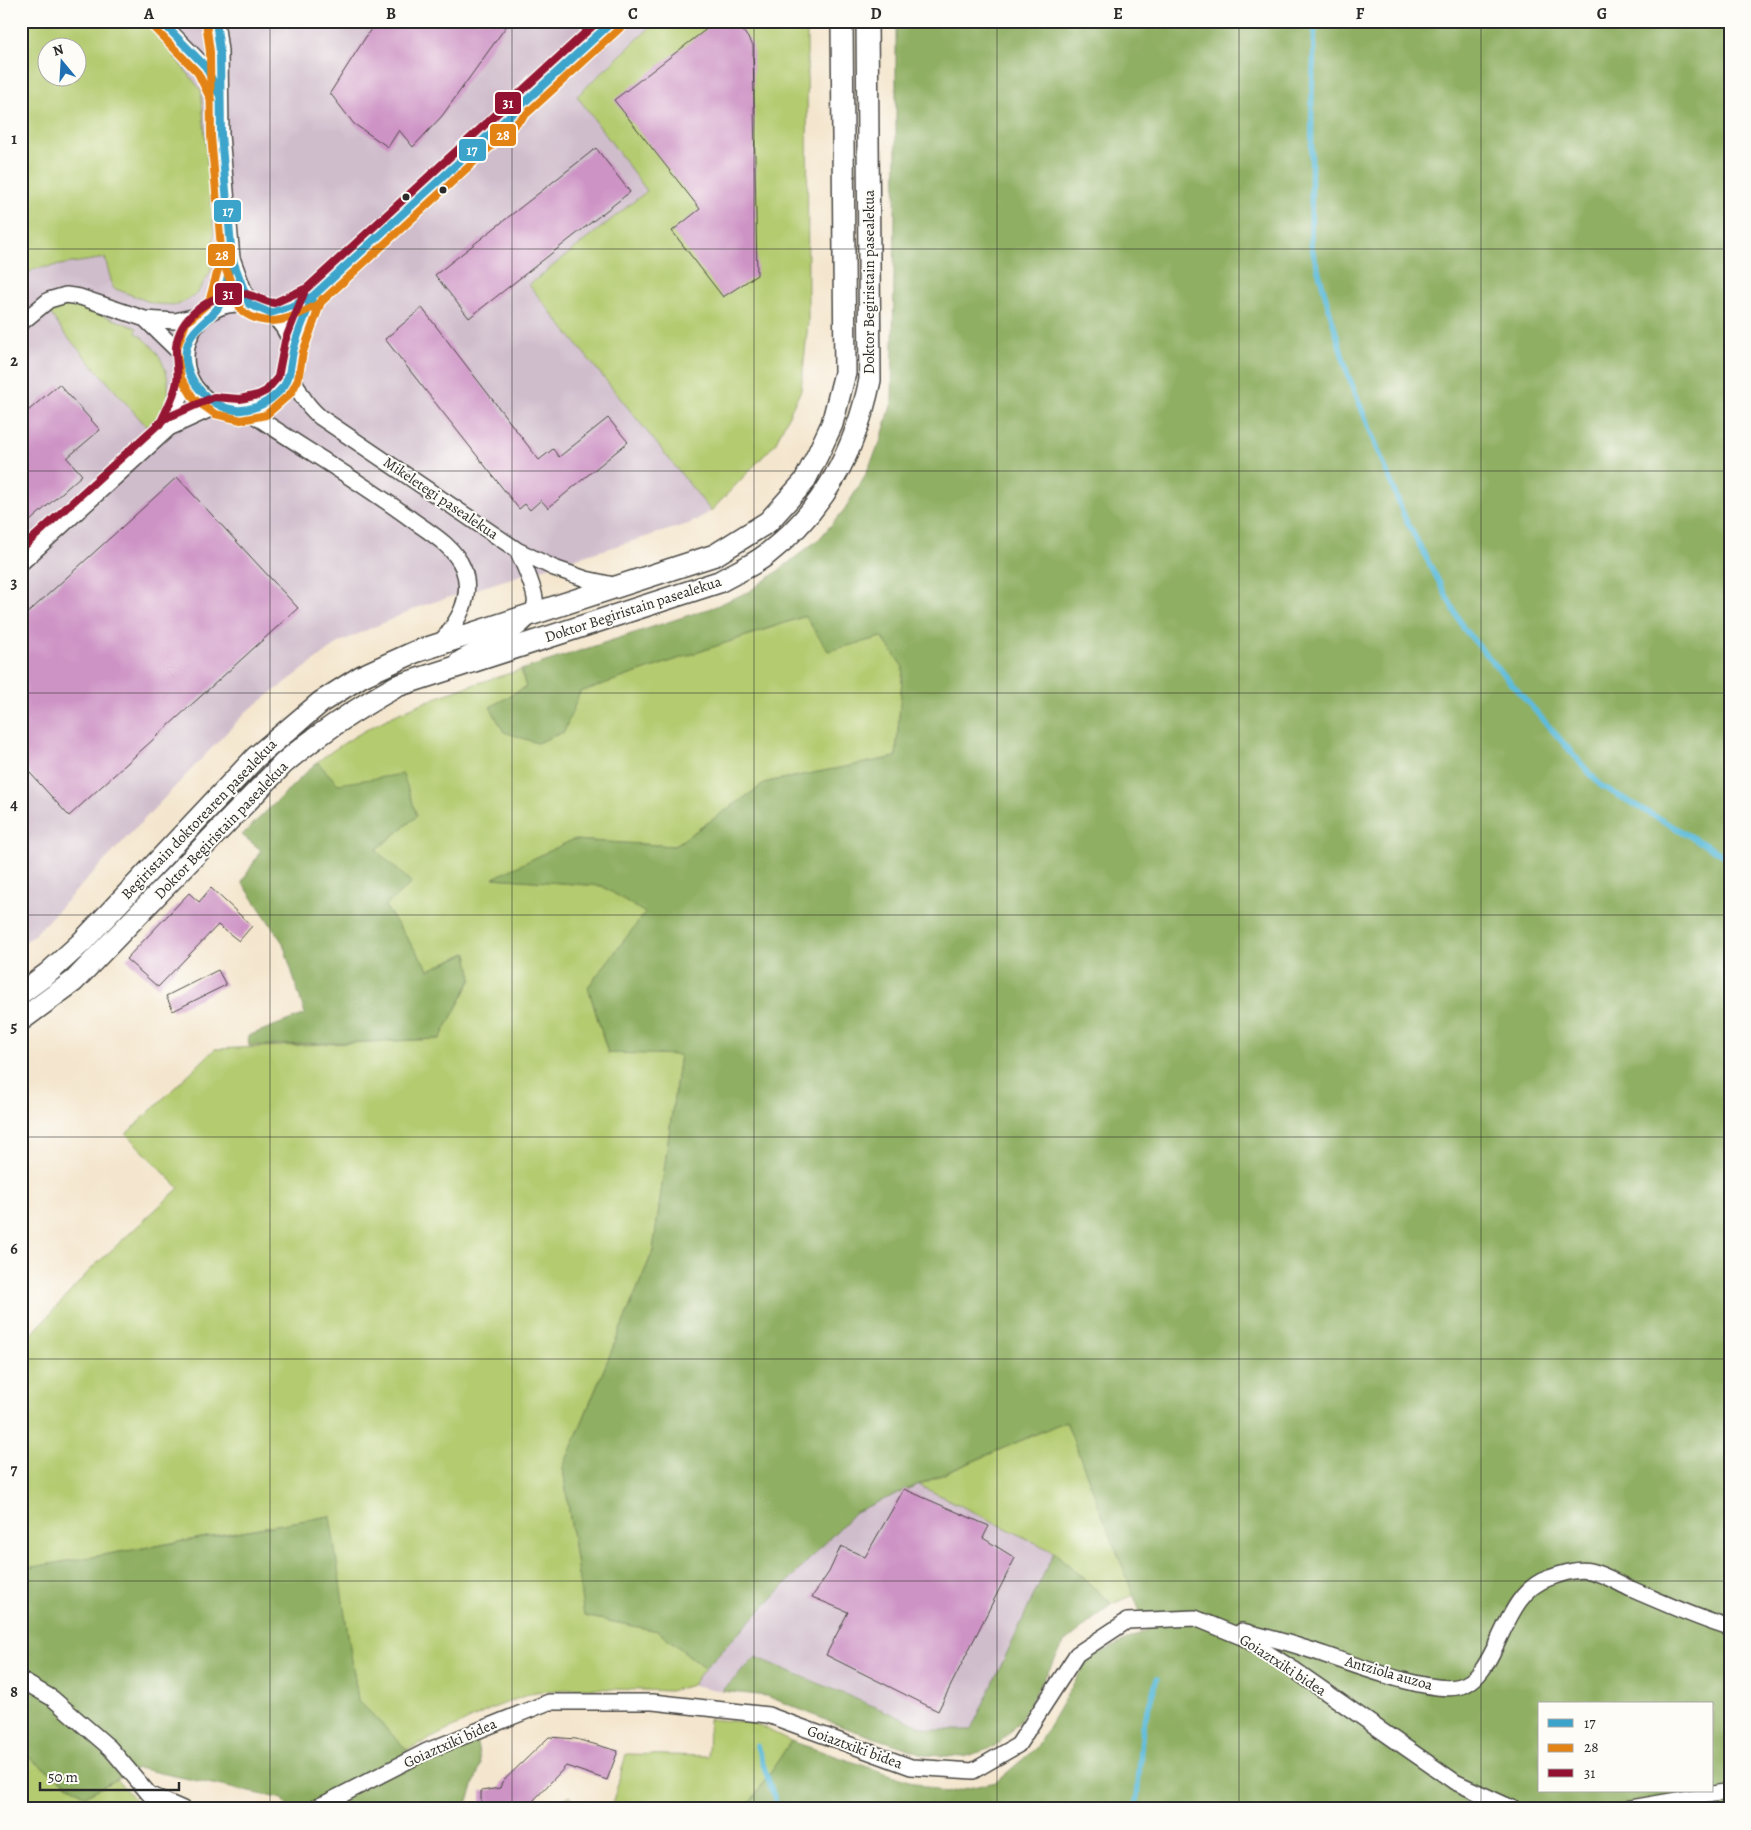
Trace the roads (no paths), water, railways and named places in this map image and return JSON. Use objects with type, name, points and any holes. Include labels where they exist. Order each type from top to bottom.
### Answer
[{"type":"main road","name":"Doktor Begiristain pasealekua","points":[[532,615],[716,555],[768,522],[804,482],[832,424],[844,373],[846,346],[842,21]]},
{"type":"main road","name":"Doktor Begiristain pasealekua","points":[[21,1020],[74,981],[282,764],[316,735],[350,712],[397,686],[719,582],[765,556],[802,523],[829,488],[857,431],[870,380],[867,21]]},
{"type":"main road","name":"Begiristain doktorearen pasealekua","points":[[21,993],[48,974],[81,943],[256,757],[321,702],[362,676],[415,652],[532,615]]},
{"type":"street","points":[[161,21],[173,37],[205,66],[220,96]]},
{"type":"street","points":[[216,21],[220,51],[220,96],[232,258],[249,304]]},
{"type":"street","points":[[270,313],[290,307],[313,296],[613,21]]},
{"type":"street","points":[[21,323],[49,300],[66,294],[80,296],[145,319],[175,321],[212,311],[233,304],[249,304],[270,313],[281,323],[289,336],[292,351],[291,371],[284,385],[274,397],[261,406],[246,410],[231,410],[217,406],[195,388],[188,375],[185,358],[188,341],[195,327],[212,311],[232,258]]},
{"type":"street","points":[[292,351],[313,296]]},
{"type":"street","points":[[145,319],[185,358]]},
{"type":"street","name":"Mikeletegi pasealekua","points":[[291,371],[298,392],[309,407],[320,417],[518,550],[562,570],[620,587]]},
{"type":"street","points":[[169,428],[188,375]]},
{"type":"street","points":[[21,563],[169,428],[217,406]]},
{"type":"street","points":[[246,410],[389,503],[440,540],[454,554],[463,570],[466,596],[463,611],[454,627],[438,644]]},
{"type":"street","name":"Doktor Begiristain pasealekua","points":[[442,671],[468,653],[506,636],[532,615],[536,600],[518,550]]},
{"type":"street","name":"Antziola auzoa","points":[[1195,1618],[1301,1647],[1404,1680],[1436,1688],[1459,1687],[1475,1679],[1488,1660],[1512,1610],[1526,1592],[1545,1580],[1566,1573],[1589,1571],[1703,1621],[1730,1628]]},
{"type":"street","name":"Goiaztxiki bidea","points":[[312,1809],[326,1804],[427,1751],[549,1702],[653,1702],[768,1715],[911,1767],[972,1771],[1018,1746],[1077,1654],[1127,1621],[1195,1618],[1244,1638],[1293,1669],[1455,1782],[1514,1809]]},
{"type":"street","points":[[21,1680],[52,1698],[110,1748],[149,1794],[183,1809]]},
{"type":"street","points":[[1625,1809],[1730,1791]]},
{"type":"waterway","points":[[1315,21],[1312,95],[1311,245],[1347,372],[1405,518],[1464,629],[1600,785],[1730,859]]},
{"type":"waterway","points":[[1136,1809],[1143,1726],[1157,1679]]},
{"type":"waterway","points":[[757,1746],[778,1809]]}]
